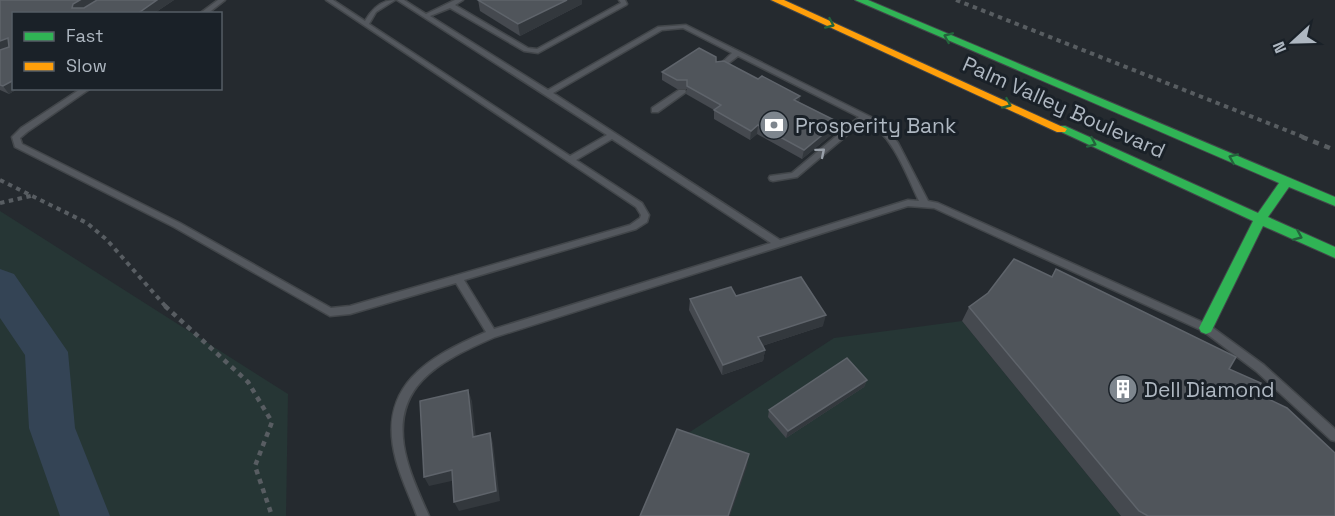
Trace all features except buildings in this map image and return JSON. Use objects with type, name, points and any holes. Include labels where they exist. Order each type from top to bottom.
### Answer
[{"type":"main road","name":"Palm Valley Boulevard","points":[[776,0],[1335,253]]},
{"type":"main road","name":"Palm Valley Boulevard","points":[[860,0],[1335,202]]},
{"type":"main road","points":[[1206,328],[1260,219],[1287,181]]},
{"type":"lane","points":[[205,12],[222,0]]},
{"type":"lane","points":[[85,90],[16,136],[18,145],[177,225],[330,312],[350,310],[633,227],[644,220],[645,215],[639,205],[329,0]]},
{"type":"lane","points":[[366,24],[374,11],[392,0]]},
{"type":"lane","points":[[400,0],[548,93],[778,243]]},
{"type":"lane","points":[[426,16],[460,0]]},
{"type":"lane","points":[[450,4],[526,50],[538,51],[624,4],[621,0]]},
{"type":"lane","points":[[548,93],[660,28],[671,26],[695,30],[878,124],[894,143],[924,202]]},
{"type":"lane","points":[[719,68],[738,52]]},
{"type":"lane","points":[[655,110],[682,92]]},
{"type":"lane","points":[[774,178],[794,175],[864,117]]},
{"type":"lane","points":[[571,159],[613,135]]},
{"type":"lane","points":[[423,516],[399,452],[396,428],[399,405],[415,379],[434,361],[492,334],[890,207],[924,202],[1206,328],[1260,368],[1335,436]]},
{"type":"lane","points":[[458,278],[492,334]]},
{"type":"path","points":[[0,180],[87,223],[107,240],[155,297],[182,324],[248,382],[272,422],[255,466],[272,516]]},
{"type":"path","points":[[0,203],[33,195]]},
{"type":"shaded area","points":[[0,211],[288,394],[286,516],[0,516]]},
{"type":"shaded area","points":[[962,321],[1121,516],[646,516],[676,441],[834,338]]},
{"type":"waterway","points":[[0,285],[46,352],[52,428],[85,516]]},
{"type":"railway","points":[[956,0],[1306,138]]},
{"type":"railway","points":[[1302,137],[1335,150]]},
{"type":"traffic: fast","points":[[860,0],[1335,202]]},
{"type":"traffic: fast","points":[[1061,129],[1335,253]]},
{"type":"traffic: fast","points":[[1206,328],[1260,219],[1287,181]]},
{"type":"traffic: slow","points":[[776,0],[1061,129]]},
{"type":"place","name":"Prosperity Bank","points":[[774,125]]},
{"type":"place","name":"Dell Diamond","points":[[1123,389]]}]
